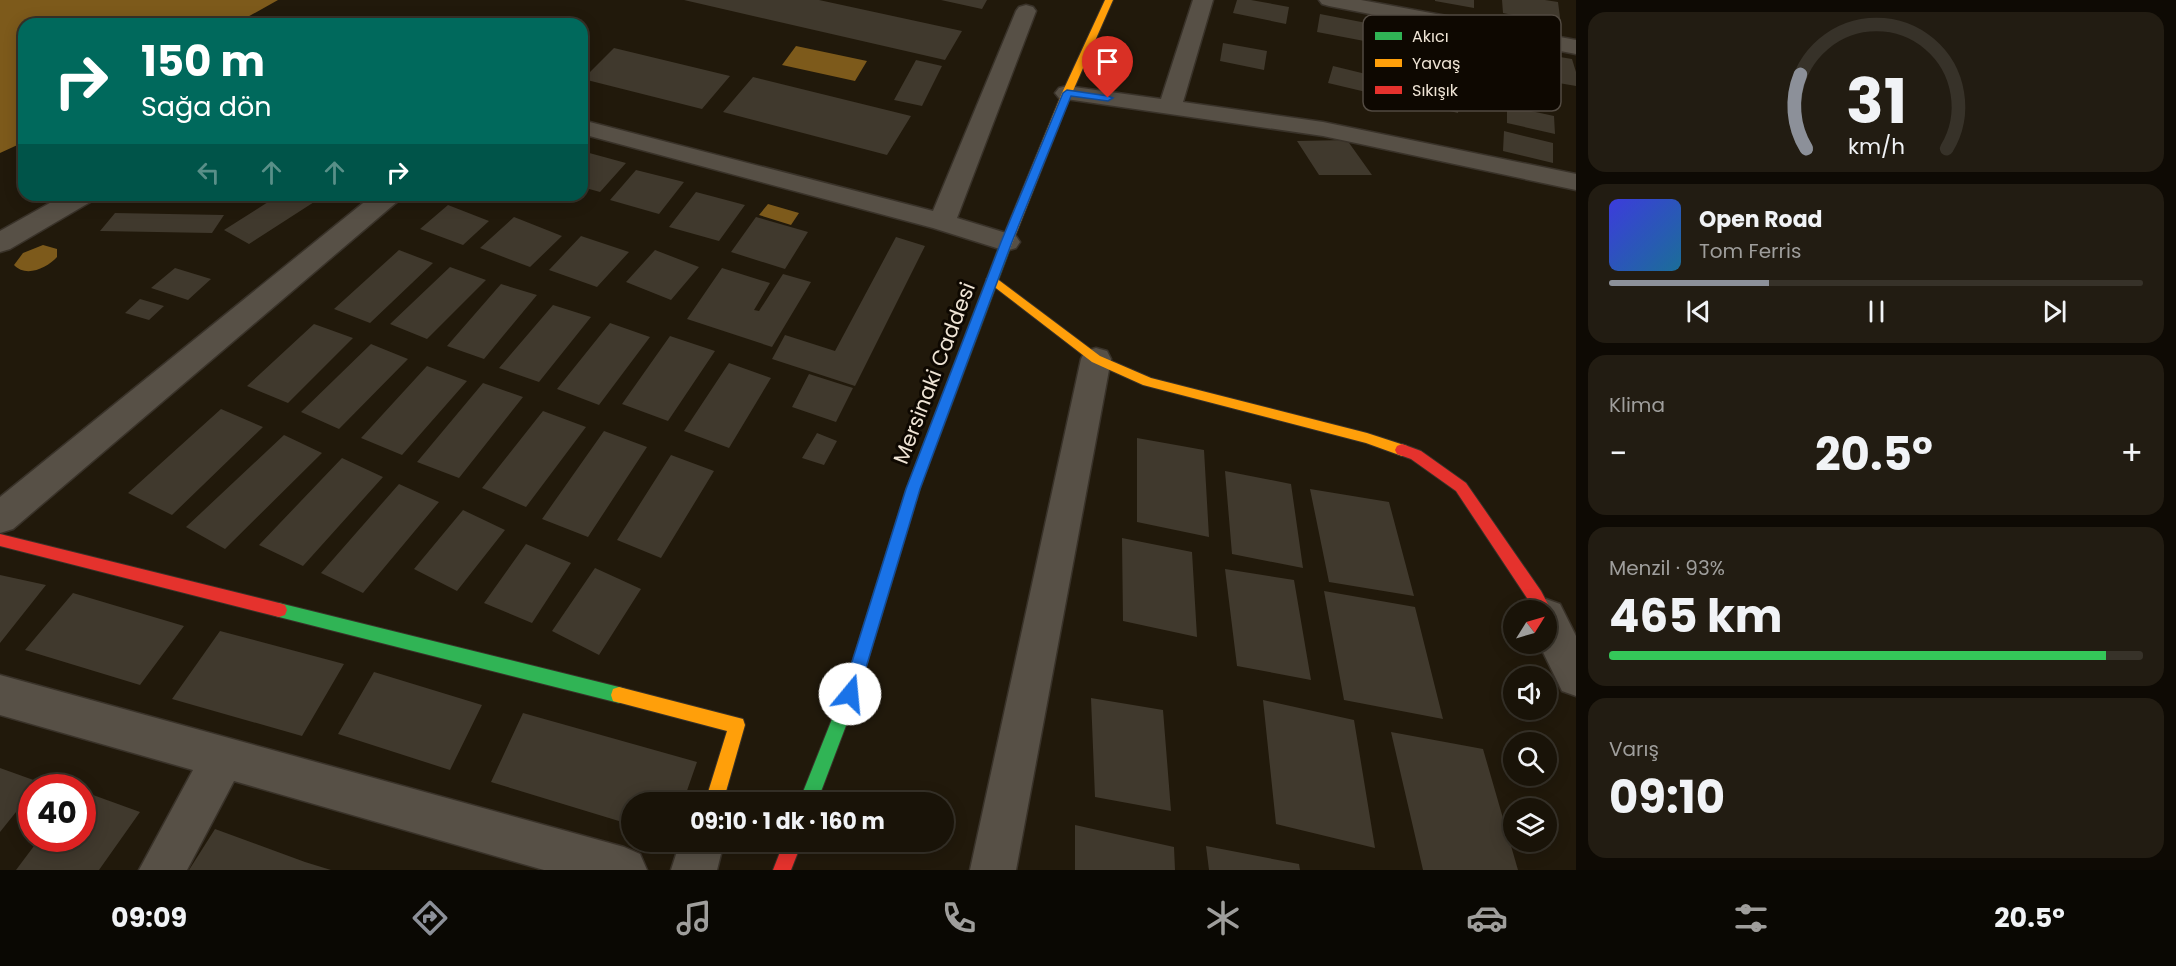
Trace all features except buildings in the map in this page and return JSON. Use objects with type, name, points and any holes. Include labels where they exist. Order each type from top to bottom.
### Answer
[{"type":"street","name":"Mersinaki Caddesi","points":[[812,792],[850,694],[913,489],[1006,242],[1067,93],[1109,0]]},
{"type":"street","points":[[1170,107],[1203,0]]},
{"type":"street","points":[[1329,0],[1408,15]]},
{"type":"street","points":[[942,222],[1026,11]]},
{"type":"street","points":[[1561,44],[1576,47]]},
{"type":"street","points":[[1067,93],[1323,129],[1576,182]]},
{"type":"street","points":[[588,129],[942,222],[1006,242]]},
{"type":"street","points":[[0,243],[73,201]]},
{"type":"street","points":[[0,518],[382,201]]},
{"type":"street","points":[[992,279],[1096,359],[1148,382],[1367,438],[1416,455],[1461,487],[1538,600]]},
{"type":"street","points":[[993,870],[1096,359]]},
{"type":"street","points":[[0,540],[737,725],[717,792]]},
{"type":"street","points":[[1557,639],[1576,677]]},
{"type":"street","points":[[0,695],[624,870]]},
{"type":"street","points":[[162,870],[224,757]]},
{"type":"street","points":[[694,870],[699,852]]},
{"type":"street","points":[[782,870],[789,852]]},
{"type":"shaded area","points":[[0,0],[278,0],[246,18],[18,18],[18,145],[0,153]]},
{"type":"shaded area","points":[[796,46],[867,61],[855,81],[782,65]]},
{"type":"shaded area","points":[[768,204],[799,213],[791,225],[759,215]]},
{"type":"shaded area","points":[[43,245],[57,249],[57,257],[48,265],[36,270],[24,271],[14,265],[23,253]]},
{"type":"traffic: fast","points":[[812,792],[850,694],[913,489],[1004,249]]},
{"type":"traffic: fast","points":[[279,610],[619,695]]},
{"type":"traffic: slow","points":[[1004,249],[1067,93],[1109,0]]},
{"type":"traffic: slow","points":[[992,279],[1096,359],[1148,382],[1367,438],[1402,450]]},
{"type":"traffic: slow","points":[[619,695],[737,725],[717,792]]},
{"type":"traffic: jam","points":[[1402,450],[1416,455],[1461,487],[1538,600]]},
{"type":"traffic: jam","points":[[0,540],[279,610]]},
{"type":"traffic: jam","points":[[782,870],[789,852]]},
{"type":"route","points":[[850,694],[913,489],[1006,242],[1067,93],[1108,98]]}]
